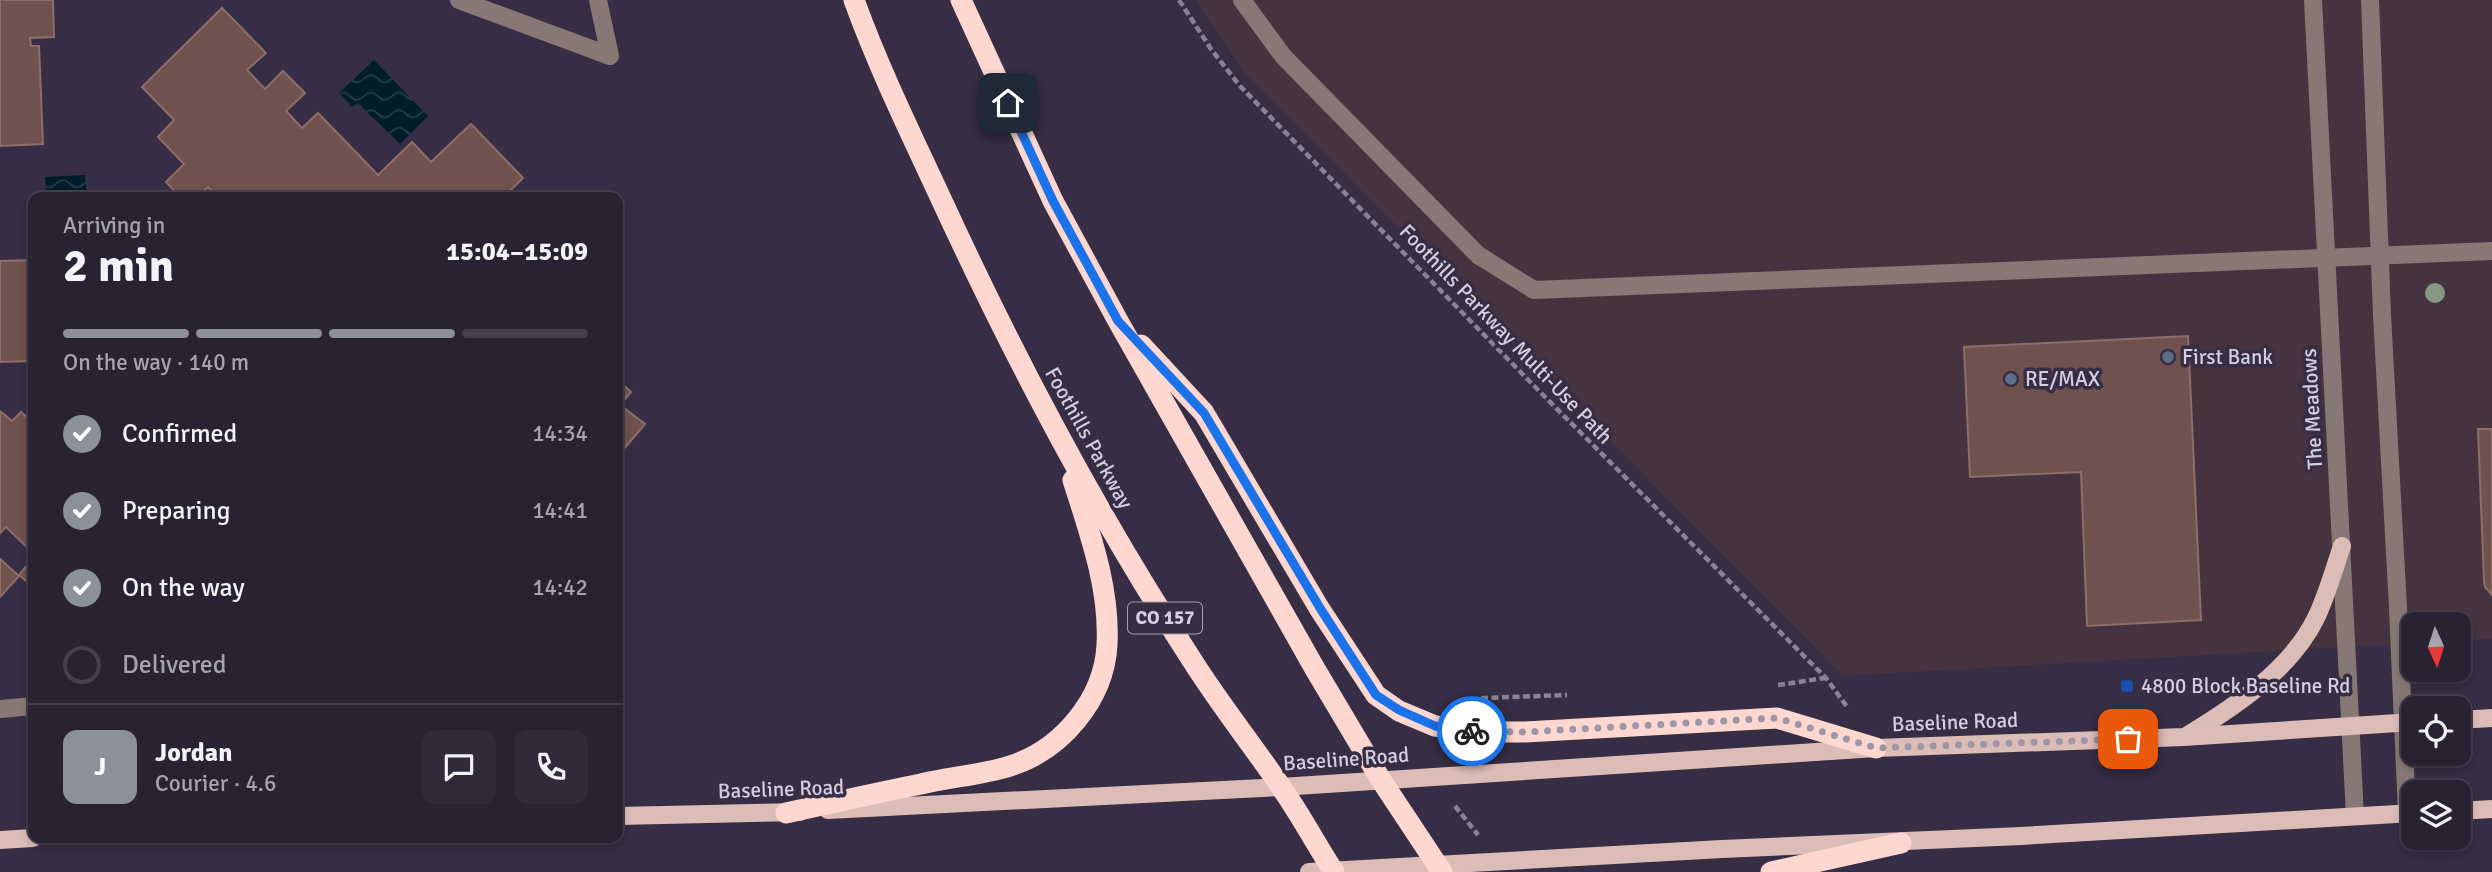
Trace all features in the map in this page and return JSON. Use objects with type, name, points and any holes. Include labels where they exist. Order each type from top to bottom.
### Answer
[{"type":"highway","name":"Foothills Parkway","points":[[854,0],[873,52],[968,257],[1061,441],[1126,555],[1190,658],[1281,787],[1333,871]]},
{"type":"highway","points":[[961,0],[1053,201],[1118,321],[1308,657],[1381,779],[1439,868]]},
{"type":"highway","points":[[1118,321],[1204,413],[1320,608],[1376,695],[1399,710],[1435,726],[1481,732],[1777,718],[1876,748]]},
{"type":"highway","points":[[786,813],[1010,766],[1046,748],[1076,722],[1092,698],[1102,672],[1107,647],[1106,612],[1100,566],[1061,441]]},
{"type":"highway","points":[[1771,872],[1901,843]]},
{"type":"main road","points":[[2184,737],[2222,714],[2249,693],[2301,642],[2316,617],[2342,546]]},
{"type":"main road","points":[[2471,719],[2492,718]]},
{"type":"main road","name":"Baseline Road","points":[[623,816],[786,813],[1281,787],[1876,748],[2184,737],[2401,722]]},
{"type":"main road","points":[[2471,810],[2492,809]]},
{"type":"main road","points":[[1309,872],[1439,868],[2401,813]]},
{"type":"main road","points":[[0,840],[28,838]]},
{"type":"lane","points":[[459,0],[610,56],[598,0]]},
{"type":"lane","points":[[1242,0],[1283,56],[1478,255],[1534,290],[2492,251]]},
{"type":"lane","name":"The Meadows","points":[[2313,0],[2355,816]]},
{"type":"lane","points":[[2370,0],[2380,254],[2406,696]]},
{"type":"lane","points":[[0,709],[28,706]]},
{"type":"path","name":"Foothills Parkway Multi-Use Path","points":[[1179,0],[1211,49],[1240,86],[1826,678]]},
{"type":"shaded area","points":[[1195,0],[2492,0],[2492,639],[2471,640],[2471,612],[2401,612],[2401,644],[1843,676],[1244,72]]},
{"type":"water","points":[[374,60],[428,116],[400,144],[358,103],[352,107],[339,93]]},
{"type":"water","points":[[85,175],[86,192],[46,192],[45,177]]},
{"type":"building","points":[[0,0],[53,0],[54,37],[30,38],[31,46],[39,46],[43,144],[0,146]]},
{"type":"building","points":[[222,8],[266,53],[247,70],[265,89],[283,71],[305,93],[286,111],[302,128],[318,113],[378,175],[412,142],[431,162],[471,124],[523,178],[509,192],[213,192],[208,187],[203,192],[175,192],[166,182],[184,164],[158,137],[174,120],[142,87]]},
{"type":"building","points":[[28,260],[28,361],[0,362],[0,261]]},
{"type":"building","points":[[2188,336],[2201,620],[2087,626],[2081,472],[1970,477],[1964,347]]},
{"type":"building","points":[[623,385],[631,392],[623,401]]},
{"type":"building","points":[[623,407],[645,424],[623,450]]},
{"type":"building","points":[[0,411],[12,421],[21,412],[28,418],[28,548],[6,527],[0,533]]},
{"type":"building","points":[[2478,429],[2492,429],[2492,595],[2485,587],[2484,581]]},
{"type":"building","points":[[0,559],[19,576],[0,597]]},
{"type":"building","points":[[28,564],[28,583],[19,575]]},
{"type":"way so far","points":[[1472,731],[1525,732],[1777,718],[1876,748],[2128,739]]},
{"type":"place","name":"First Bank","points":[[2168,357]]},
{"type":"place","name":"RE/MAX","points":[[2011,379]]},
{"type":"place","name":"4800 Block Baseline Rd","points":[[2127,686]]},
{"type":"route","points":[[1008,103],[1053,201],[1118,321],[1204,413],[1320,608],[1376,695],[1399,710],[1435,726],[1472,731]]}]
